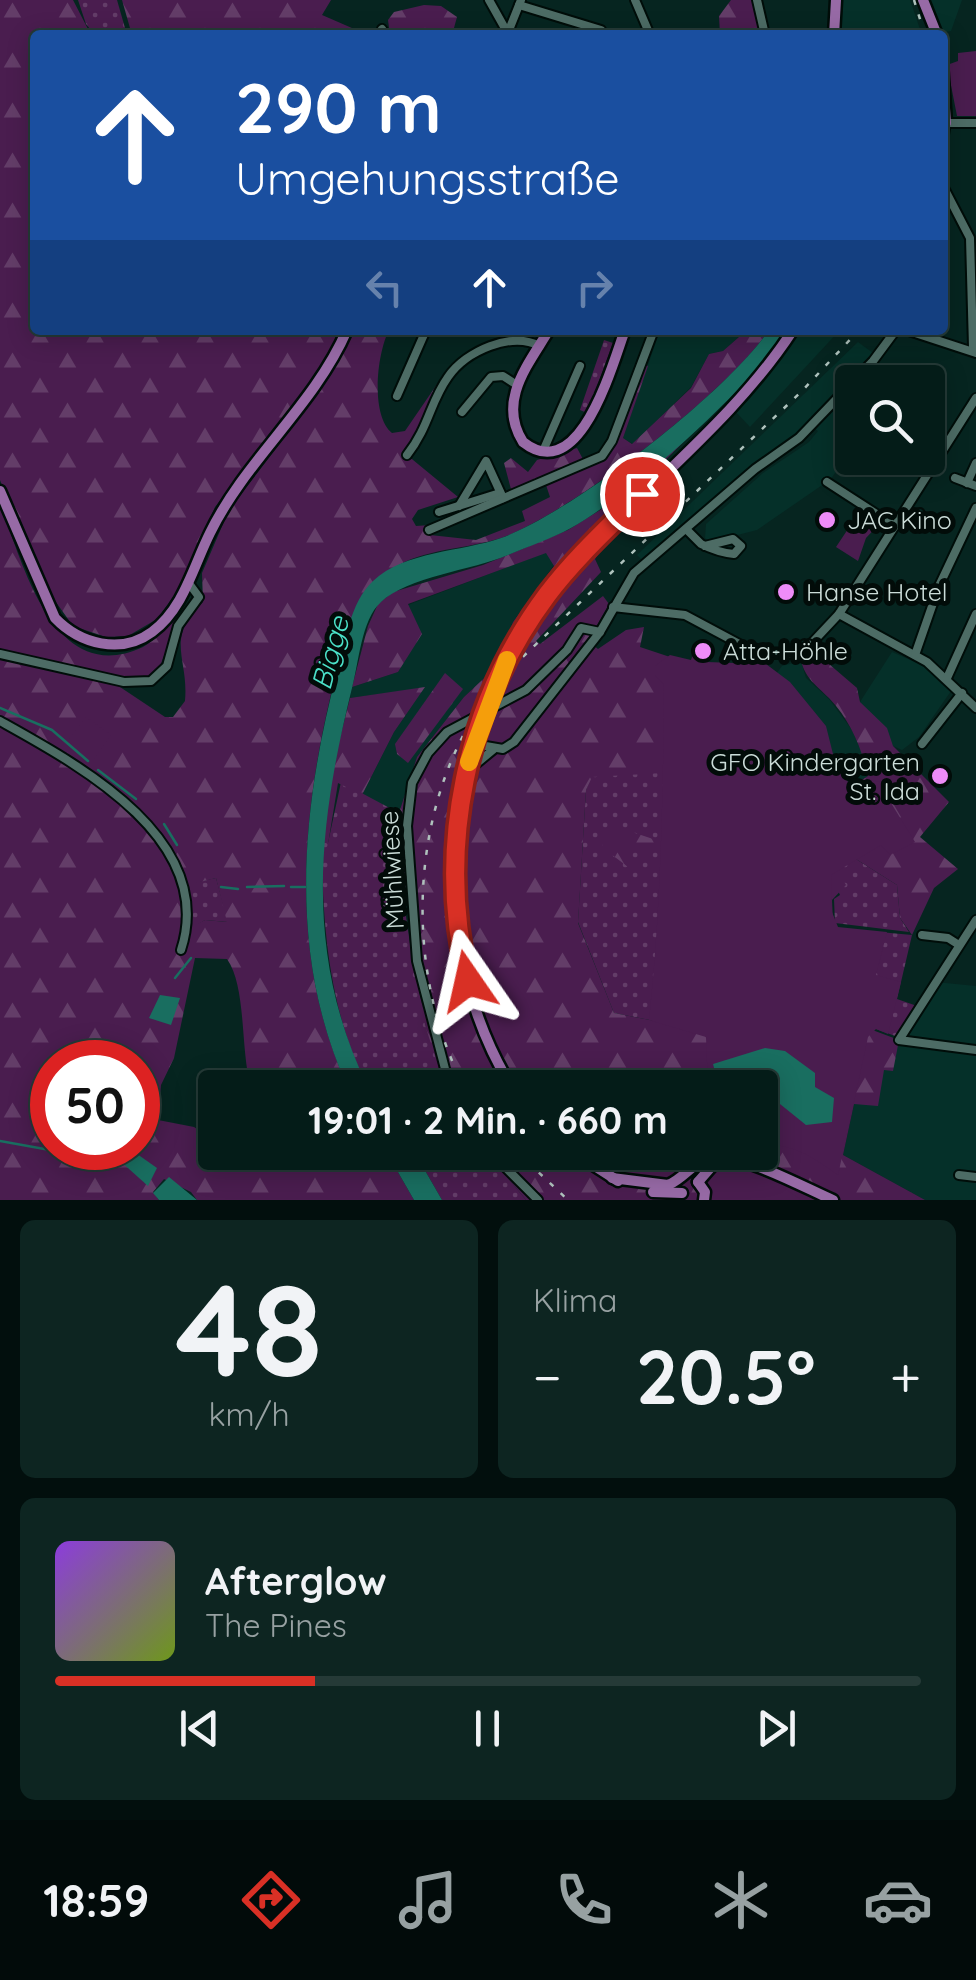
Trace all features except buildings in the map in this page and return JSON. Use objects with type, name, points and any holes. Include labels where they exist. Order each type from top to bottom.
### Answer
[{"type":"main road","points":[[834,30],[836,0]]},
{"type":"main road","points":[[923,0],[935,30]]},
{"type":"main road","points":[[0,492],[45,602],[72,634],[102,644],[135,641],[165,620],[229,498],[314,387],[345,335]]},
{"type":"main road","points":[[547,335],[517,385],[513,407],[518,434],[529,447],[543,451],[564,447],[584,429],[624,335]]},
{"type":"main road","points":[[504,1070],[475,1008],[459,941],[454,857],[478,728],[523,630],[562,576],[748,387],[789,335]]},
{"type":"main road","points":[[600,1170],[634,1188],[682,1197],[687,1184],[698,1182],[708,1170]]},
{"type":"main road","points":[[612,1178],[668,1185],[689,1170]]},
{"type":"main road","points":[[759,1170],[833,1200]]},
{"type":"main road","points":[[698,1182],[706,1192],[706,1200]]},
{"type":"street","points":[[489,0],[505,30]]},
{"type":"street","points":[[635,0],[648,30]]},
{"type":"street","points":[[757,0],[764,30]]},
{"type":"street","points":[[509,30],[520,3],[601,30]]},
{"type":"street","points":[[948,123],[976,123]]},
{"type":"street","points":[[929,335],[975,349],[971,245],[966,226],[948,198]]},
{"type":"street","points":[[397,396],[424,335]]},
{"type":"street","points":[[429,530],[602,456],[612,441],[652,335]]},
{"type":"street","points":[[474,744],[503,749],[518,737],[600,632],[634,573],[799,438],[894,335]]},
{"type":"street","points":[[406,455],[428,425],[444,383],[455,368],[506,341],[520,339],[540,346]]},
{"type":"street","points":[[543,451],[580,366]]},
{"type":"street","points":[[462,412],[491,377],[503,376],[517,385]]},
{"type":"street","points":[[614,606],[685,615],[740,647],[776,656],[810,646],[839,614],[976,398]]},
{"type":"street","points":[[459,506],[483,462],[490,465],[502,496]]},
{"type":"street","points":[[955,478],[971,484],[976,463]]},
{"type":"street","points":[[828,482],[895,526]]},
{"type":"street","points":[[439,512],[502,496]]},
{"type":"street","points":[[914,655],[976,508]]},
{"type":"street","points":[[686,528],[705,546],[736,554],[741,548],[736,540],[705,546]]},
{"type":"street","points":[[727,553],[721,548],[728,540]]},
{"type":"street","points":[[0,654],[124,682],[151,681],[167,666],[178,626],[200,596],[188,582]]},
{"type":"street","points":[[839,614],[894,648],[914,655],[947,678],[976,708]]},
{"type":"street","points":[[947,678],[976,614]]},
{"type":"street","name":"Mühlwiese","points":[[445,1070],[417,961],[407,826],[412,783],[428,753],[447,732],[526,690],[567,650],[581,628],[600,632]]},
{"type":"street","points":[[922,744],[962,694]]},
{"type":"street","points":[[0,721],[86,771],[158,838],[182,873],[186,914],[182,950]]},
{"type":"street","points":[[467,772],[494,749]]},
{"type":"street","points":[[976,920],[898,1040],[976,1050]]},
{"type":"street","points":[[922,935],[948,938],[958,946]]},
{"type":"street","points":[[508,1170],[538,1200]]},
{"type":"street","points":[[959,1175],[976,1178]]},
{"type":"shaded area","points":[[839,0],[910,0],[920,30],[838,30]]},
{"type":"shaded area","points":[[929,0],[962,0],[951,31],[940,30]]},
{"type":"shaded area","points":[[658,335],[741,335],[723,351],[709,354],[691,387],[633,444],[623,438]]},
{"type":"shaded area","points":[[765,335],[784,335],[718,410],[657,465],[597,511],[563,532],[508,555],[407,586],[392,593],[374,610],[362,642],[340,739],[325,839],[325,938],[333,988],[361,1070],[341,1070],[315,986],[306,882],[315,776],[346,636],[359,600],[373,581],[401,564],[501,538],[567,503],[646,448],[719,385]]},
{"type":"shaded area","points":[[795,335],[835,335],[750,427],[735,411]]},
{"type":"shaded area","points":[[858,342],[873,353],[862,365],[835,365],[835,394],[794,438],[752,467],[642,560],[637,555]]},
{"type":"shaded area","points":[[835,405],[835,473],[831,479],[757,530],[710,542],[705,538],[706,524],[763,473],[809,442],[818,431],[814,428]]},
{"type":"shaded area","points":[[547,552],[554,565],[513,622],[497,666],[464,697],[417,757],[399,813],[362,795],[394,732],[424,688],[350,698],[352,687],[398,672],[421,634],[408,605]]},
{"type":"shaded area","points":[[892,652],[924,666],[951,691],[919,737],[902,750],[893,746],[860,702]]},
{"type":"shaded area","points":[[801,661],[806,678],[829,699],[852,730],[863,755],[868,776],[848,789],[774,677],[782,666]]},
{"type":"shaded area","points":[[935,982],[976,986],[976,1200],[925,1200],[843,1155],[854,1104],[884,1070]]},
{"type":"shaded area","points":[[160,995],[180,998],[171,1025],[149,1018]]},
{"type":"shaded area","points":[[765,1048],[785,1051],[815,1073],[815,1087],[834,1098],[832,1122],[806,1125],[778,1102],[778,1070],[715,1070],[713,1064]]},
{"type":"shaded area","points":[[130,1170],[156,1170],[148,1186]]},
{"type":"shaded area","points":[[397,1170],[425,1170],[442,1200],[414,1200]]},
{"type":"shaded area","points":[[169,1177],[197,1200],[159,1200],[153,1193]]},
{"type":"green space","points":[[0,0],[73,0],[88,30],[30,30],[30,335],[339,335],[315,378],[215,507],[176,593],[157,619],[128,636],[106,637],[73,626],[38,577],[0,480]]},
{"type":"green space","points":[[78,0],[117,0],[126,30],[91,30]]},
{"type":"green space","points":[[122,0],[331,0],[322,15],[356,30],[131,30]]},
{"type":"green space","points":[[731,0],[752,0],[760,30],[720,30],[719,16]]},
{"type":"green space","points":[[424,5],[441,6],[457,17],[453,30],[389,30],[388,20],[394,12]]},
{"type":"green space","points":[[976,51],[976,116],[957,116],[948,65],[958,61],[958,53]]},
{"type":"green space","points":[[351,335],[387,335],[381,353],[378,399],[385,424],[392,433],[405,431],[442,377],[448,376],[407,455],[458,497],[418,510],[412,519],[416,526],[431,525],[430,535],[476,540],[525,521],[522,511],[550,497],[546,485],[605,457],[644,364],[648,366],[623,438],[632,444],[691,388],[709,354],[723,351],[741,335],[765,335],[687,415],[574,499],[509,535],[399,565],[370,590],[360,605],[340,657],[320,743],[307,843],[309,942],[329,1040],[341,1070],[248,1070],[238,986],[227,959],[195,958],[174,1058],[161,1085],[160,1097],[160,1040],[30,1040],[30,1170],[160,1170],[160,1120],[198,1130],[198,1170],[397,1170],[414,1200],[197,1200],[191,1192],[164,1179],[153,1192],[159,1200],[0,1200],[0,504],[19,557],[46,613],[64,636],[86,651],[112,655],[143,647],[178,619],[157,674],[144,679],[117,677],[114,683],[165,717],[173,717],[185,701],[181,638],[191,615],[203,602],[202,573],[229,510],[320,391]],"holes":[[[216,878],[227,922],[205,920],[195,925],[190,920],[188,885]]]},
{"type":"green space","points":[[604,340],[613,343],[587,413],[580,410]]},
{"type":"green space","points":[[717,408],[617,509],[623,517],[595,559],[601,572],[536,641],[540,644],[603,596],[609,604],[588,641],[598,649],[626,630],[644,627],[640,647],[697,666],[848,789],[868,776],[849,724],[803,667],[801,661],[815,652],[857,688],[860,702],[887,728],[893,746],[949,802],[920,837],[958,869],[934,888],[912,935],[900,918],[897,885],[810,830],[846,885],[832,900],[671,696],[663,773],[592,777],[586,790],[578,923],[614,1013],[696,1029],[867,1028],[899,1040],[893,1071],[884,1070],[878,1106],[854,1104],[843,1155],[925,1200],[526,1200],[501,1170],[778,1170],[778,1088],[814,1087],[778,1087],[778,1070],[440,1070],[425,1025],[399,840],[399,813],[417,757],[464,697],[497,666],[513,622],[554,566],[546,553],[408,604],[422,634],[398,672],[352,687],[368,626],[378,604],[393,592],[483,565],[568,530],[613,502]]},
{"type":"green space","points":[[577,448],[585,463],[512,493],[504,463],[511,458],[528,472],[537,460]]},
{"type":"green space","points":[[872,515],[882,521],[866,538],[858,561],[836,547],[852,523]]},
{"type":"green space","points":[[694,651],[706,653],[707,662],[766,664],[790,682],[826,726],[833,754],[856,797],[862,797],[871,780],[888,784],[891,803],[915,842],[890,855],[881,845],[831,875],[832,912],[838,927],[887,932],[876,975],[901,982],[888,1034],[876,1029],[868,1037],[838,1175],[810,1157],[778,1146],[778,1070],[707,1070],[706,1037],[649,1020],[659,895],[663,769],[664,685],[655,675],[655,666],[670,655],[691,660]]},
{"type":"green space","points":[[445,673],[463,689],[408,763],[397,754],[395,744]]},
{"type":"green space","points":[[425,687],[394,732],[362,795],[338,783],[328,844],[322,841],[329,782],[350,698]]},
{"type":"green space","points":[[671,695],[832,900],[834,946],[696,1029],[614,1013],[578,922],[586,790],[591,777]]},
{"type":"green space","points":[[86,717],[111,735],[94,759],[69,739]]},
{"type":"green space","points":[[341,782],[399,813],[402,883],[412,952],[440,1070],[360,1070],[344,1029],[330,967],[322,872],[322,841],[328,843]]},
{"type":"green space","points":[[614,826],[662,842],[661,853],[630,846],[628,867],[603,848],[602,832]]},
{"type":"green space","points":[[810,830],[897,885],[900,918],[909,932],[835,923],[834,899],[840,895]]},
{"type":"green space","points":[[216,878],[228,922],[205,920],[195,926],[190,921],[188,884]]},
{"type":"green space","points":[[836,928],[912,935],[897,999],[917,1006],[898,1037],[865,1025]]},
{"type":"green space","points":[[425,1170],[501,1170],[526,1200],[442,1200]]},
{"type":"green space","points":[[712,1170],[751,1170],[766,1175],[801,1200],[709,1200],[700,1195],[697,1176]]},
{"type":"waterway","points":[[0,708],[52,730],[88,761]]},
{"type":"waterway","points":[[98,770],[136,799]]},
{"type":"waterway","points":[[164,824],[177,845]]},
{"type":"waterway","points":[[247,887],[284,886]]},
{"type":"waterway","points":[[221,887],[238,889]]},
{"type":"waterway","points":[[291,887],[305,887]]},
{"type":"waterway","points":[[175,978],[191,958]]},
{"type":"waterway","points":[[0,1141],[30,1146]]},
{"type":"railway","points":[[914,0],[923,30]]},
{"type":"railway","points":[[457,1070],[443,1038],[429,984],[423,927],[424,871],[434,815],[451,762],[476,713],[509,670],[802,391],[854,335]]},
{"type":"railway","points":[[536,1170],[568,1200]]},
{"type":"slow traffic","points":[[469,762],[489,698],[507,660]]},
{"type":"place","name":"JAC Kino","points":[[827,520]]},
{"type":"place","name":"Hanse Hotel","points":[[786,592]]},
{"type":"place","name":"Atta-Höhle","points":[[703,651]]},
{"type":"place","name":"GFO Kindergarten St. Ida","points":[[940,776]]},
{"type":"route","points":[[468,981],[459,941],[453,879],[462,788],[478,728],[513,647],[546,596],[642,494]]},
{"type":"water label","name":"Bigge","points":[[330,653]]}]
